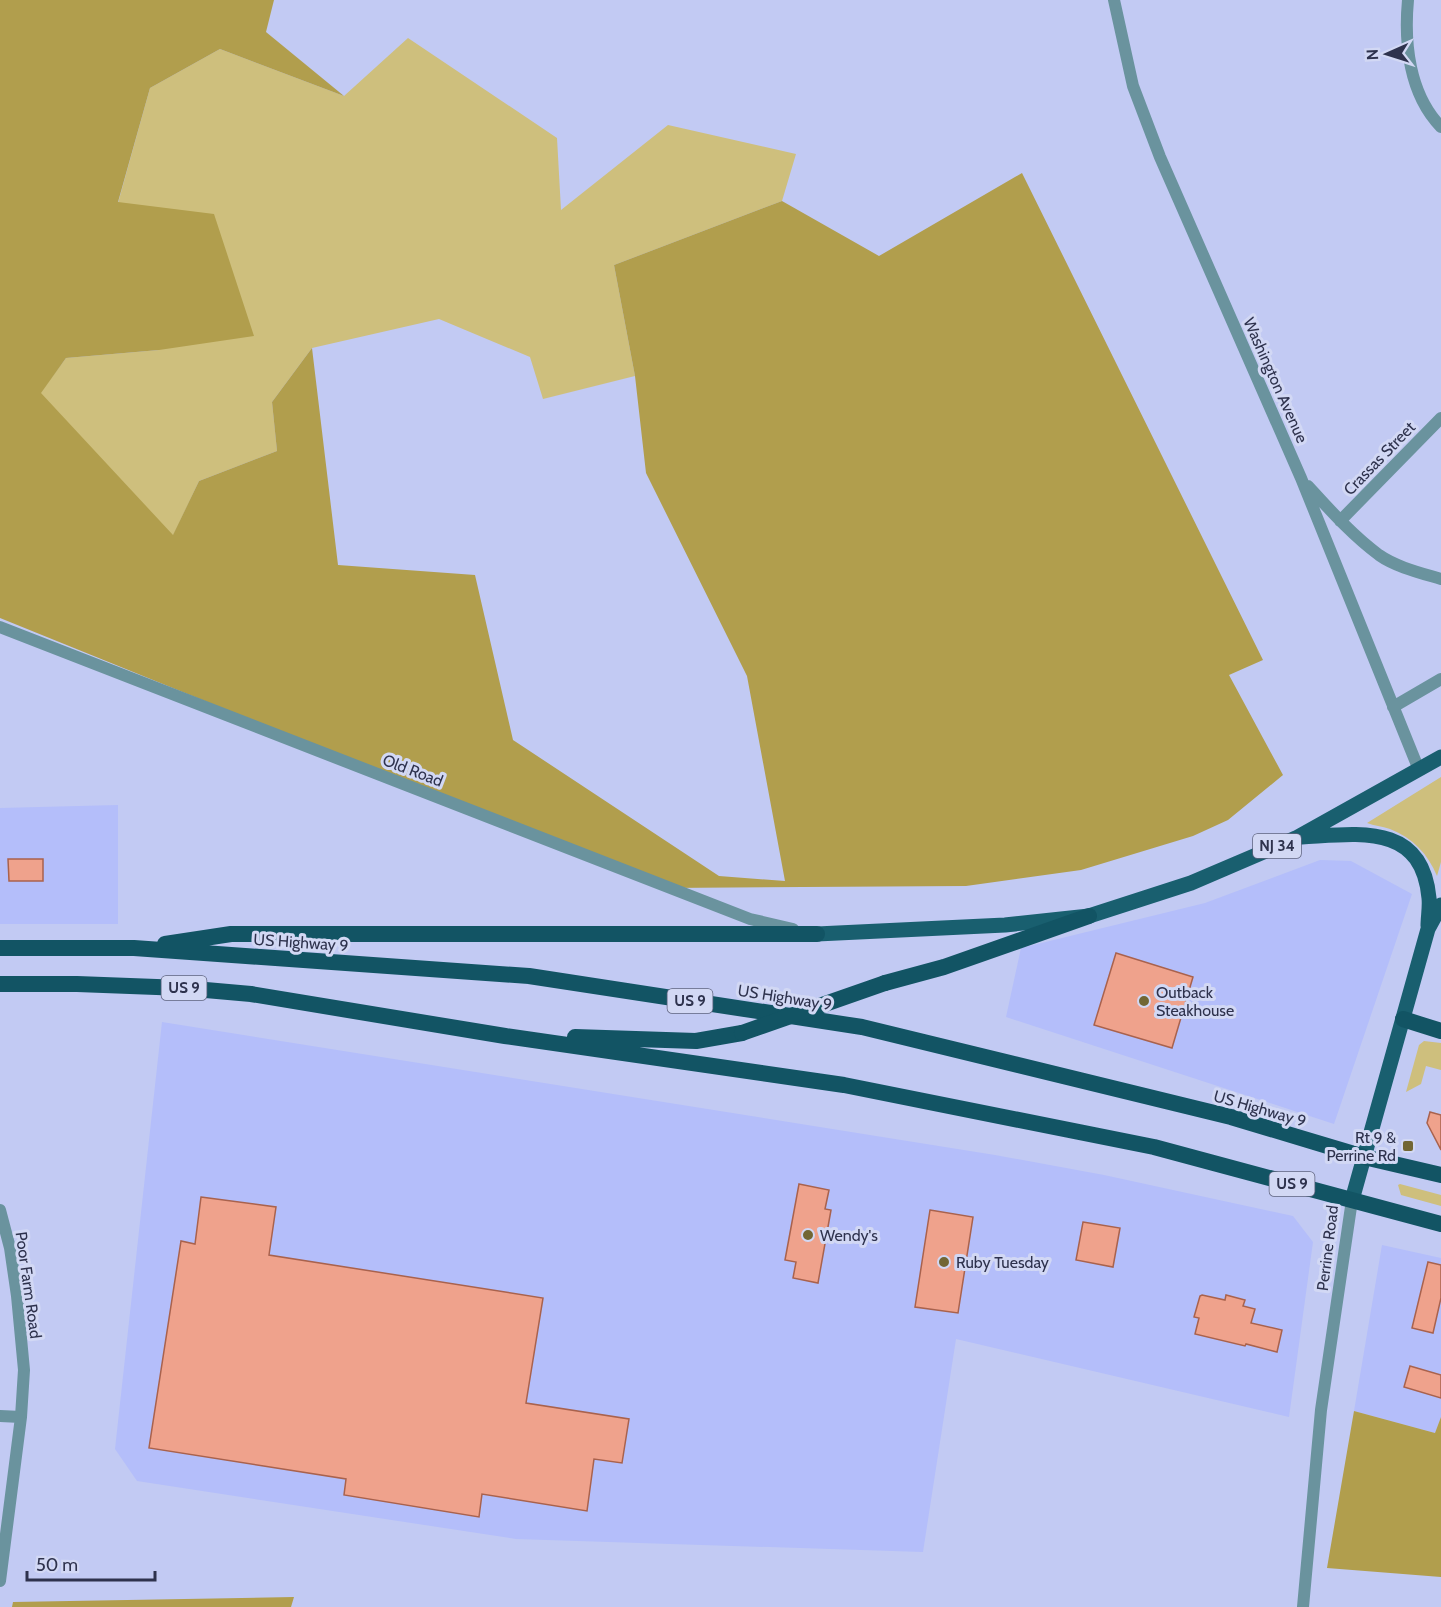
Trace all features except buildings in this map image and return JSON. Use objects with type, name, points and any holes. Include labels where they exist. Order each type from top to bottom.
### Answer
[{"type":"highway","points":[[506,1036],[696,1041],[742,1033],[885,983],[944,967],[1089,916]]},
{"type":"highway","points":[[134,948],[231,934],[818,934]]},
{"type":"highway","name":"US Highway 9","points":[[0,948],[134,948],[530,976],[861,1027],[1231,1117],[1364,1157],[1441,1175]]},
{"type":"highway","name":"US 9","points":[[0,984],[183,988],[251,994],[506,1036],[844,1085],[1154,1147],[1441,1224]]},
{"type":"highway","points":[[1402,1019],[1441,1031]]},
{"type":"main road","name":"NJ 34","points":[[1089,916],[1191,883],[1296,837],[1441,757]]},
{"type":"main road","points":[[1296,837],[1376,836],[1398,842],[1413,852],[1423,869],[1429,898],[1428,929]]},
{"type":"main road","name":"Perrine Road","points":[[1352,1200],[1428,929],[1441,905]]},
{"type":"main road","points":[[818,934],[1005,925],[1089,916]]},
{"type":"street","name":"Washington Avenue","points":[[1114,0],[1133,86],[1152,137],[1301,478],[1419,770]]},
{"type":"street","points":[[1408,0],[1406,24],[1411,72],[1431,117],[1441,127]]},
{"type":"street","name":"Crassas Street","points":[[1340,521],[1441,418]]},
{"type":"street","points":[[1301,478],[1340,521],[1381,556],[1419,573],[1441,579]]},
{"type":"street","name":"Old Road","points":[[0,627],[750,919],[818,934]]},
{"type":"street","points":[[1393,707],[1441,679]]},
{"type":"street","name":"Perrine Road","points":[[1303,1607],[1322,1410],[1352,1200]]},
{"type":"street","name":"Poor Farm Road","points":[[0,1210],[10,1248],[18,1296],[24,1370],[21,1417],[0,1581]]},
{"type":"street","points":[[0,1416],[21,1417]]},
{"type":"shaded area","points":[[0,0],[274,0],[266,32],[344,96],[220,49],[150,88],[118,202],[214,214],[254,336],[159,350],[66,358],[41,393],[173,535],[199,481],[277,451],[272,402],[312,348],[338,565],[475,575],[513,740],[719,876],[785,881],[747,676],[646,473],[635,376],[614,265],[782,201],[879,256],[1022,173],[1263,660],[1229,675],[1283,775],[1228,820],[1193,836],[1081,870],[966,886],[667,888],[0,618]]},
{"type":"shaded area","points":[[408,38],[557,138],[561,210],[668,125],[796,154],[782,201],[614,265],[635,376],[543,399],[530,357],[439,319],[312,348],[272,402],[277,451],[199,481],[173,536],[40,393],[66,358],[159,350],[118,203],[150,88],[220,49],[344,96]]},
{"type":"shaded area","points":[[1441,777],[1441,862],[1437,876],[1429,861],[1413,842],[1390,829],[1367,823]]},
{"type":"shaded area","points":[[118,805],[118,924],[0,924],[0,808]]},
{"type":"shaded area","points":[[1320,860],[1351,861],[1412,894],[1334,1124],[1006,1017],[1021,948],[1205,903]]},
{"type":"shaded area","points":[[162,1022],[995,1155],[1104,1175],[1293,1216],[1313,1242],[1289,1417],[956,1339],[923,1552],[516,1539],[137,1481],[115,1449]]},
{"type":"shaded area","points":[[1424,1041],[1441,1043],[1441,1070],[1426,1066],[1421,1084],[1406,1092],[1419,1045]]},
{"type":"shaded area","points":[[1398,1185],[1441,1195],[1441,1206],[1401,1195]]},
{"type":"shaded area","points":[[1382,1245],[1441,1258],[1441,1417],[1435,1433],[1354,1411]]},
{"type":"shaded area","points":[[1354,1411],[1435,1433],[1441,1417],[1441,1577],[1327,1568]]},
{"type":"shaded area","points":[[294,1597],[291,1607],[12,1607],[13,1602]]},
{"type":"place","name":"Outback Steakhouse","points":[[1144,1001]]},
{"type":"place","name":"Rt 9 & Perrine Rd","points":[[1408,1146]]},
{"type":"place","name":"Wendy's","points":[[808,1235]]},
{"type":"place","name":"Ruby Tuesday","points":[[944,1262]]}]
